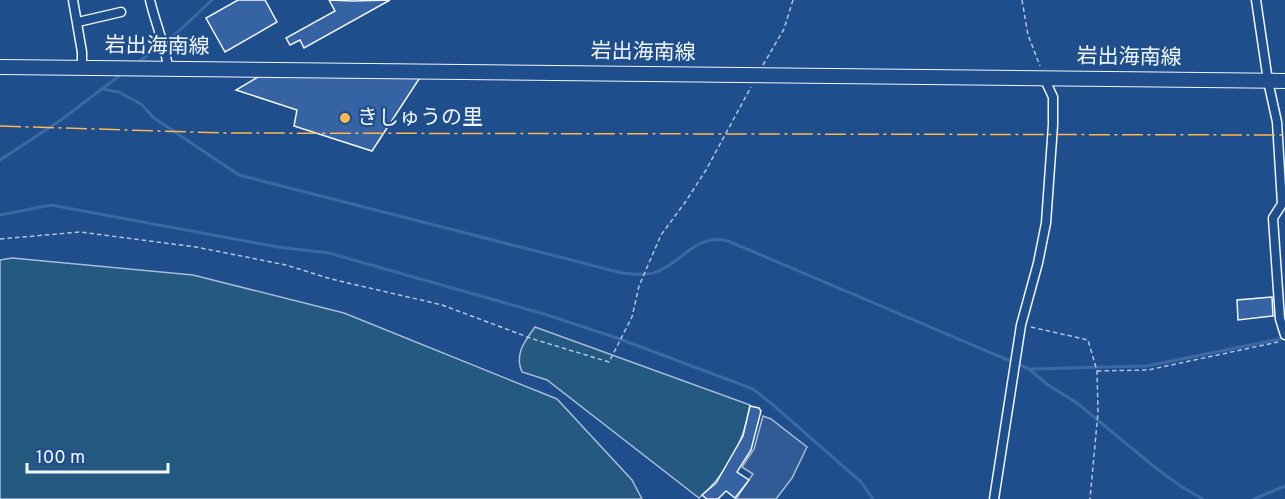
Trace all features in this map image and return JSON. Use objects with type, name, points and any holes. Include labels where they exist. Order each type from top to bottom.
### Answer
[{"type":"main road","name":"岩出海南線","points":[[0,67],[168,67],[1285,81]]},
{"type":"street","points":[[73,0],[78,22],[82,67]]},
{"type":"street","points":[[150,0],[168,67]]},
{"type":"street","points":[[1256,0],[1268,81],[1277,122],[1282,204],[1273,218],[1280,319],[1285,335]]},
{"type":"street","points":[[78,22],[121,12]]},
{"type":"street","points":[[994,499],[1021,325],[1046,223],[1053,97],[1044,78]]},
{"type":"path","points":[[0,239],[80,232],[207,249],[442,305],[533,339],[609,362],[632,316],[639,286],[661,235],[706,170],[784,29],[793,0]]},
{"type":"path","points":[[1022,0],[1028,35],[1044,78]]},
{"type":"path","points":[[1021,325],[1088,340],[1097,371],[1098,412],[1090,499]]},
{"type":"path","points":[[1097,371],[1148,370],[1285,341]]},
{"type":"shaded area","points":[[12,258],[193,275],[344,313],[557,399],[632,480],[642,499],[0,499],[0,260]]},
{"type":"shaded area","points":[[535,327],[750,405],[738,444],[718,479],[699,498],[547,380],[522,372],[520,354],[524,343]]},
{"type":"shaded area","points":[[763,416],[771,419],[807,447],[792,478],[776,499],[736,499],[753,474],[742,467],[754,449]]},
{"type":"building","points":[[238,0],[265,0],[277,22],[225,52],[206,18]]},
{"type":"building","points":[[329,0],[390,0],[304,48],[300,40],[290,45],[286,38],[335,11]]},
{"type":"building","name":"きしゅうの里","points":[[263,74],[421,76],[372,151],[294,126],[297,110],[236,90]]},
{"type":"building","points":[[1272,297],[1273,316],[1238,320],[1237,300]]},
{"type":"building","points":[[750,406],[759,408],[761,411],[751,450],[737,472],[749,480],[735,498],[726,491],[718,499],[707,499],[702,495],[716,483],[743,436]]},
{"type":"waterway","points":[[136,64],[178,32],[212,0]]},
{"type":"waterway","points":[[0,160],[61,120],[123,73]]},
{"type":"waterway","points":[[101,89],[119,92],[141,104],[154,118],[239,175],[622,273],[655,273],[699,244],[717,240],[728,241],[1029,369],[1048,385],[1077,403],[1157,469],[1203,499]]},
{"type":"waterway","points":[[0,215],[51,205],[278,247],[329,253],[544,314],[617,338],[753,389],[861,482],[873,499]]},
{"type":"waterway","points":[[1030,369],[1147,366],[1285,338]]},
{"type":"waterway","points":[[1254,499],[1285,486]]},
{"type":"power","points":[[0,126],[223,133],[1285,135]]},
{"type":"place","name":"きしゅうの里","points":[[345,118]]}]
